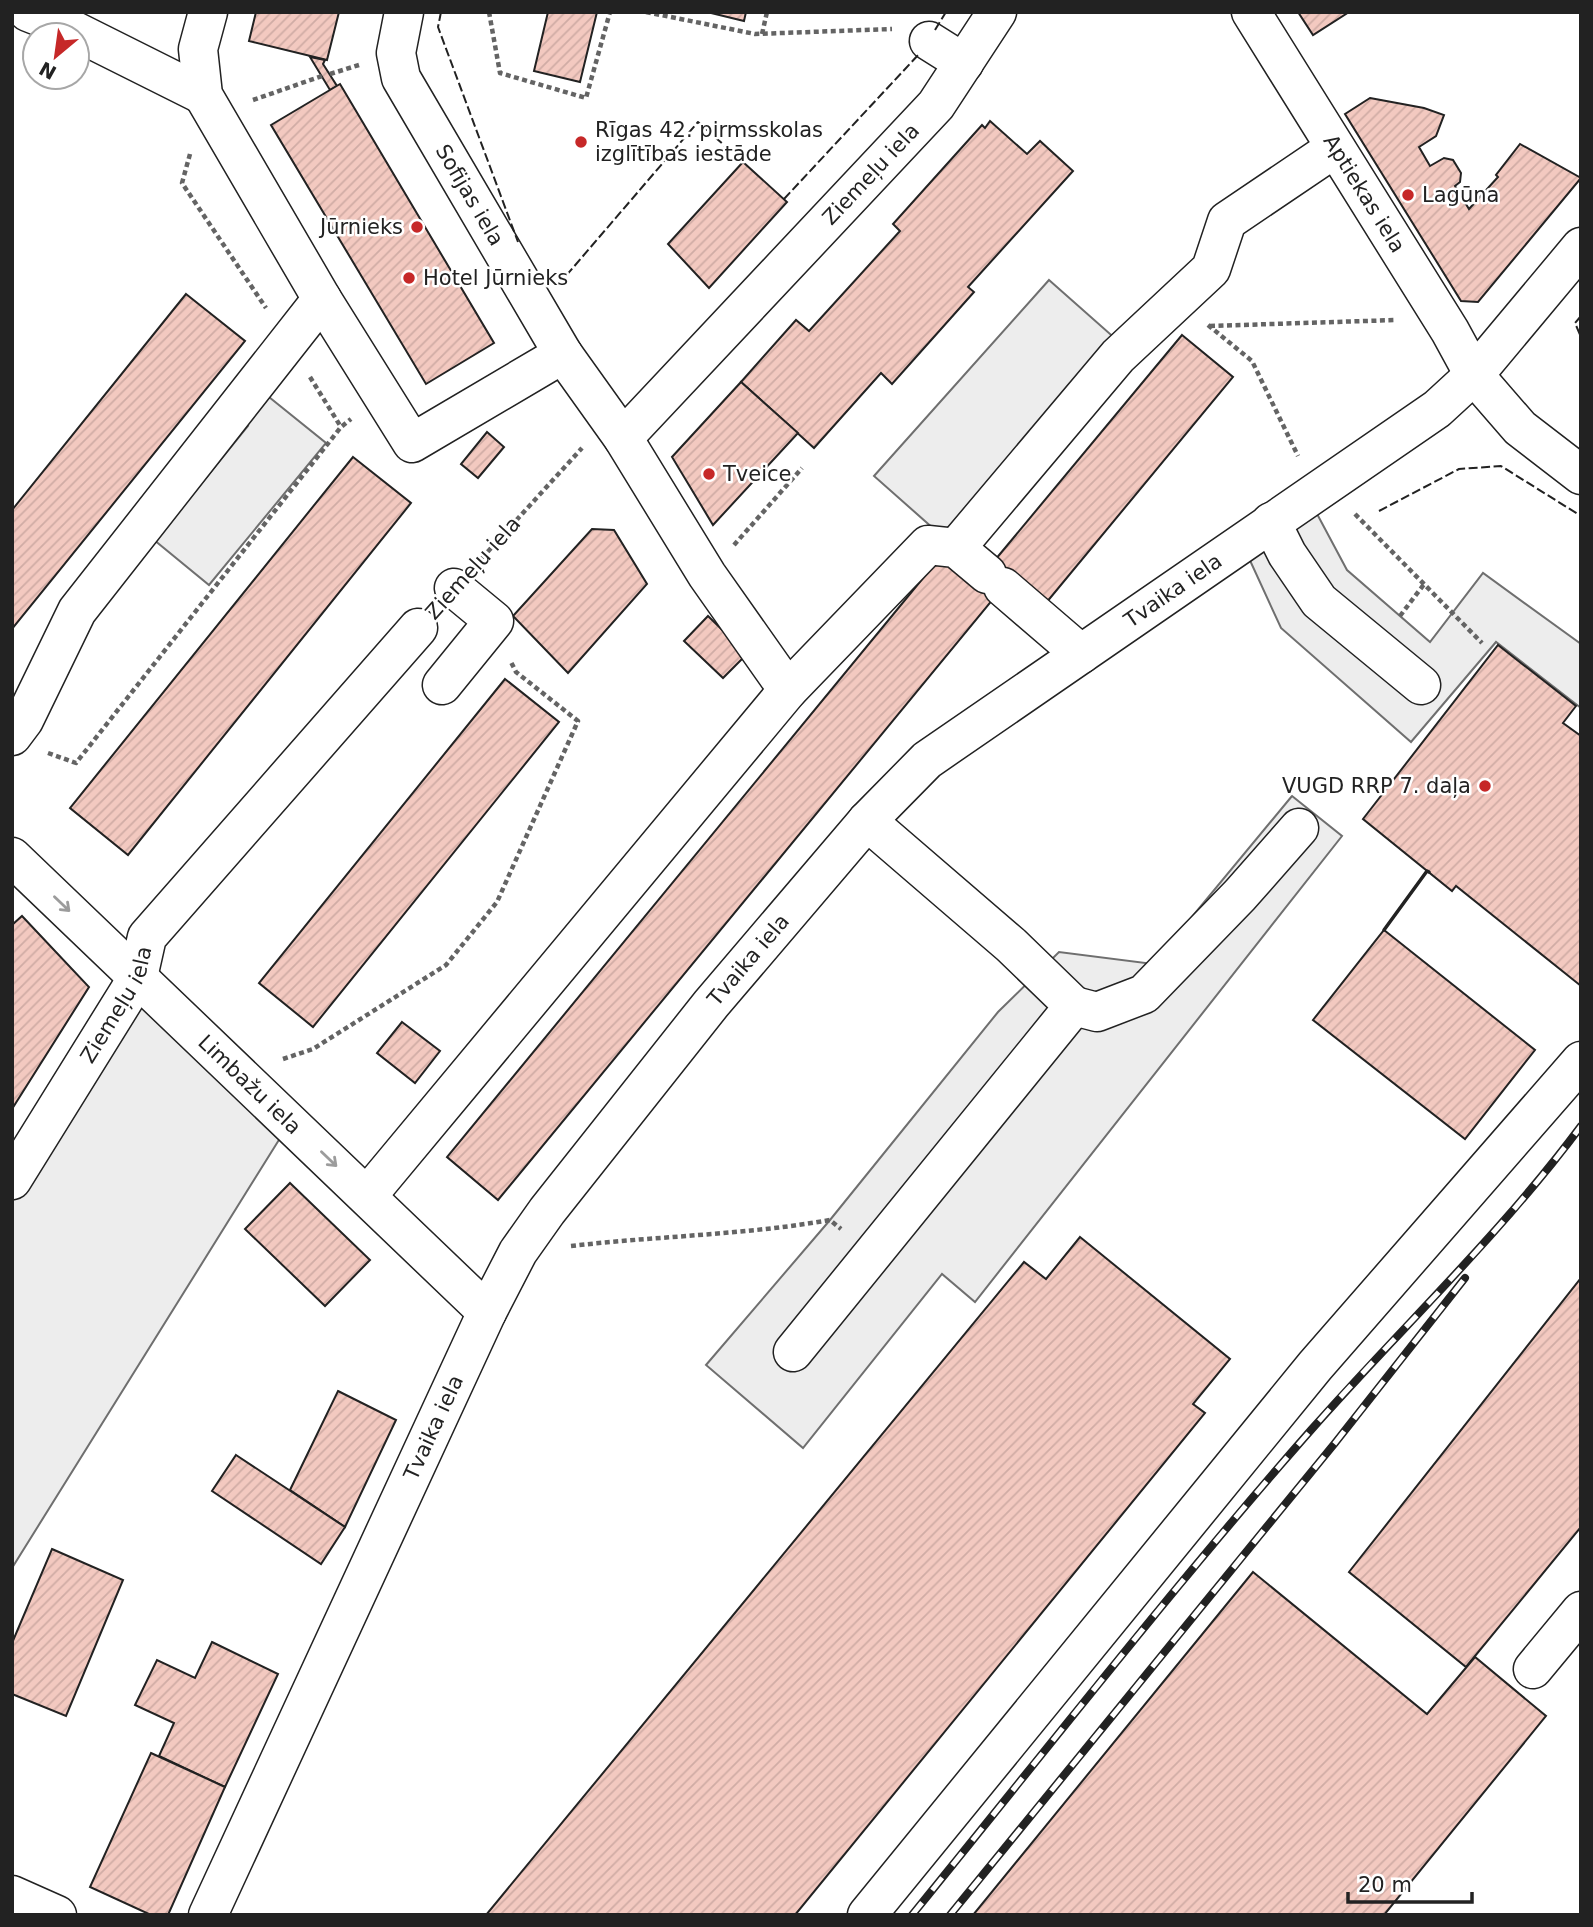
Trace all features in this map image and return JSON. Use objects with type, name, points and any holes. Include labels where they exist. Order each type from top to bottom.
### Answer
[{"type":"street","points":[[27,12],[71,29],[203,96]]},
{"type":"street","points":[[208,12],[198,49],[203,96],[322,299],[412,443],[563,354]]},
{"type":"street","name":"Sofijas iela","points":[[404,12],[396,52],[401,78],[563,354],[623,438],[707,575],[788,690]]},
{"type":"street","name":"Ziemeļu iela","points":[[623,438],[936,105],[997,12]]},
{"type":"street","name":"Aptiekas iela","points":[[1251,12],[1450,331],[1474,375],[1520,428],[1581,475]]},
{"type":"street","points":[[914,35],[964,62]]},
{"type":"street","points":[[956,548],[1118,356],[1211,269],[1227,221],[1335,148]]},
{"type":"street","name":"Tvaika iela","points":[[208,1915],[487,1312],[518,1252],[547,1211],[711,1004],[867,821],[927,760],[1437,409],[1474,375],[1581,247]]},
{"type":"street","points":[[25,743],[24,720],[77,611],[322,299]]},
{"type":"street","points":[[1271,522],[1287,554],[1320,601],[1421,685]]},
{"type":"street","points":[[367,1196],[788,690],[928,545],[956,548],[1081,654]]},
{"type":"street","points":[[442,685],[494,621],[454,588]]},
{"type":"street","name":"Ziemeļu iela","points":[[12,1180],[138,977],[147,937],[418,628]]},
{"type":"street","points":[[867,821],[1011,945],[1074,1006],[1097,1012],[1144,994],[1240,895],[1299,828]]},
{"type":"street","name":"Limbažu iela","points":[[12,857],[487,1312]]},
{"type":"street","points":[[793,1352],[1074,1006]]},
{"type":"street","points":[[867,1915],[1315,1366],[1581,1061]]},
{"type":"street","points":[[1533,1669],[1581,1611]]},
{"type":"street","points":[[12,1895],[57,1915]]},
{"type":"path","points":[[489,12],[500,73],[586,98],[610,12]]},
{"type":"path","points":[[646,12],[762,34],[914,35]]},
{"type":"path","points":[[762,34],[768,12]]},
{"type":"path","points":[[1178,300],[1252,361],[1302,465]]},
{"type":"path","points":[[1210,326],[1408,319]]},
{"type":"path","points":[[25,743],[76,763],[341,427],[381,394]]},
{"type":"path","name":"Ziemeļu iela","points":[[454,588],[583,447],[623,438]]},
{"type":"path","points":[[707,575],[802,468]]},
{"type":"path","points":[[1354,514],[1482,643]]},
{"type":"path","points":[[276,1062],[313,1048],[446,965],[497,902],[578,721],[516,672],[508,657],[482,639]]},
{"type":"path","points":[[518,1252],[643,1238],[786,1228],[830,1220],[872,1254]]},
{"type":"shaded area","points":[[1049,280],[1118,341],[943,537],[874,476]]},
{"type":"shaded area","points":[[264,393],[326,443],[209,585],[148,535],[188,500],[248,426],[241,420]]},
{"type":"shaded area","points":[[1308,497],[1347,570],[1430,642],[1483,573],[1581,644],[1581,708],[1496,642],[1411,742],[1281,628],[1242,543]]},
{"type":"shaded area","points":[[1292,796],[1342,836],[975,1302],[942,1274],[803,1448],[706,1365],[830,1220],[998,1012],[1059,952],[1153,964]]},
{"type":"shaded area","points":[[145,990],[292,1119],[12,1568],[12,1196]]},
{"type":"building","points":[[256,12],[339,12],[327,60],[249,41]]},
{"type":"building","points":[[548,12],[597,12],[580,82],[534,71]]},
{"type":"building","points":[[707,12],[746,12],[744,21]]},
{"type":"building","points":[[1298,12],[1349,12],[1313,35]]},
{"type":"building","points":[[310,57],[325,60],[323,64],[337,86],[330,90]]},
{"type":"building","name":"Hotel Jūrnieks","points":[[340,84],[494,343],[426,384],[271,125]]},
{"type":"building","points":[[1370,98],[1424,108],[1444,115],[1436,136],[1419,147],[1430,166],[1444,158],[1453,160],[1461,173],[1460,182],[1455,186],[1469,209],[1498,177],[1496,175],[1520,144],[1581,178],[1478,302],[1461,301],[1345,114]]},
{"type":"building","points":[[990,121],[1027,154],[1040,141],[1073,171],[968,287],[974,292],[892,384],[881,373],[814,448],[741,382],[796,320],[809,331],[900,231],[893,224],[982,125],[985,128]]},
{"type":"building","points":[[743,162],[787,202],[709,288],[668,244]]},
{"type":"building","points":[[186,294],[245,341],[12,629],[12,510]]},
{"type":"building","points":[[1182,335],[1233,377],[1046,603],[995,560]]},
{"type":"building","points":[[741,382],[798,433],[713,525],[672,457]]},
{"type":"building","points":[[487,432],[504,447],[478,478],[461,464]]},
{"type":"building","points":[[353,457],[411,503],[128,855],[70,808]]},
{"type":"building","points":[[592,529],[614,530],[647,584],[568,673],[513,616]]},
{"type":"building","points":[[942,555],[994,598],[498,1200],[447,1157]]},
{"type":"building","points":[[708,616],[747,654],[723,678],[684,641]]},
{"type":"building","name":"VUGD RRP 7. daļa","points":[[1498,645],[1576,706],[1563,723],[1581,736],[1581,986],[1456,886],[1452,891],[1363,819]]},
{"type":"building","points":[[505,679],[559,722],[313,1027],[259,983]]},
{"type":"building","points":[[22,916],[89,987],[12,1109],[12,925]]},
{"type":"building","points":[[1384,930],[1535,1050],[1465,1139],[1313,1020]]},
{"type":"building","points":[[402,1022],[440,1051],[415,1083],[377,1053]]},
{"type":"building","points":[[290,1183],[370,1260],[325,1306],[245,1229]]},
{"type":"building","points":[[1080,1237],[1230,1359],[1193,1404],[1205,1413],[795,1915],[486,1915],[1024,1262],[1046,1279]]},
{"type":"building","points":[[1581,1278],[1581,1527],[1466,1667],[1349,1572]]},
{"type":"building","points":[[338,1391],[396,1420],[345,1527],[290,1490]]},
{"type":"building","points":[[236,1455],[345,1527],[321,1564],[212,1491]]},
{"type":"building","points":[[52,1549],[123,1580],[66,1716],[12,1694],[12,1643]]},
{"type":"building","points":[[1253,1572],[1427,1714],[1475,1657],[1546,1716],[1384,1915],[973,1915]]},
{"type":"building","points":[[212,1642],[278,1674],[225,1787],[159,1756],[174,1723],[135,1705],[157,1660],[195,1678]]},
{"type":"building","points":[[151,1753],[225,1787],[168,1915],[151,1915],[90,1887]]},
{"type":"railway","points":[[912,1915],[1260,1489],[1345,1392],[1484,1243],[1581,1126]]},
{"type":"railway","points":[[950,1915],[1335,1443],[1465,1278]]},
{"type":"fence","points":[[441,12],[438,27],[518,242]]},
{"type":"fence","points":[[935,30],[946,12]]},
{"type":"fence","points":[[784,199],[920,53]]},
{"type":"fence","points":[[534,276],[559,284],[698,122],[743,162]]},
{"type":"fence","points":[[1581,316],[1575,323],[1581,337]]},
{"type":"fence","points":[[1379,511],[1459,469],[1501,466],[1581,516]]},
{"type":"wall","points":[[1384,930],[1427,871],[1429,872]]},
{"type":"place","name":"Rīgas 42. pirmsskolas izglītības iestāde","points":[[581,142]]},
{"type":"place","name":"Lagūna","points":[[1408,195]]},
{"type":"place","name":"Jūrnieks","points":[[417,227]]},
{"type":"place","name":"Hotel Jūrnieks","points":[[409,278]]},
{"type":"place","name":"Tveice","points":[[709,474]]},
{"type":"place","name":"VUGD RRP 7. daļa","points":[[1485,786]]}]
